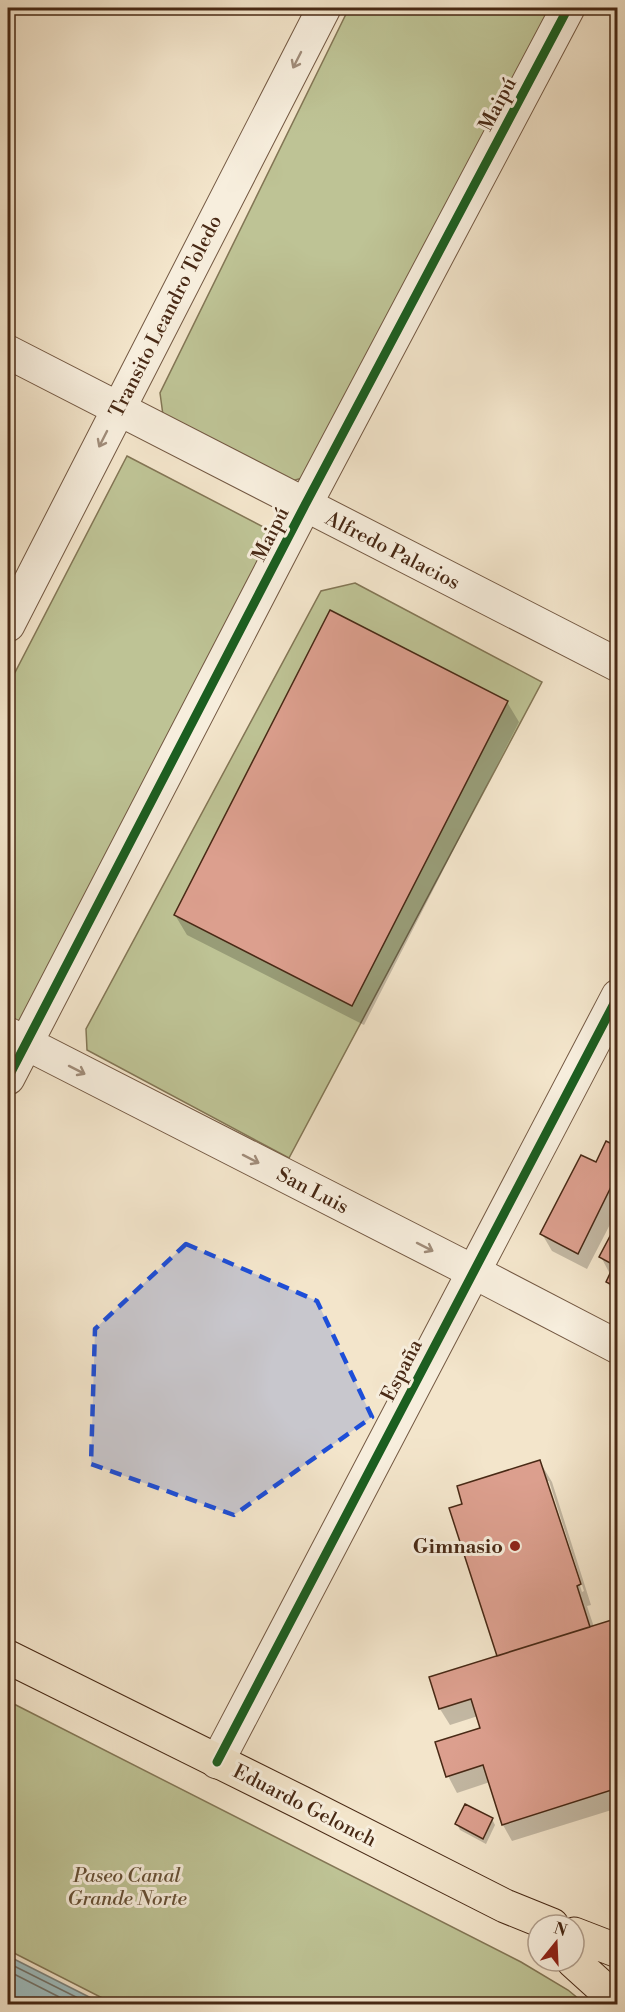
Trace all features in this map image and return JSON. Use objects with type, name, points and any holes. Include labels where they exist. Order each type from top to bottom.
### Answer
[{"type":"main road","name":"Eduardo Gelonch","points":[[8,1657],[526,1914]]},
{"type":"main road","name":"Eduardo Gelonch","points":[[505,1906],[526,1922]]},
{"type":"main road","points":[[586,1939],[618,1951]]},
{"type":"main road","points":[[586,1973],[617,2004]]},
{"type":"street","name":"Transito Leandro Toledo","points":[[8,625],[324,8]]},
{"type":"street","name":"Maipú","points":[[8,1078],[16,1039],[305,505],[568,8]]},
{"type":"street","name":"Alfredo Palacios","points":[[8,352],[618,665]]},
{"type":"street","name":"España","points":[[217,1762],[472,1271],[618,996]]},
{"type":"street","name":"San Luis","points":[[16,1039],[618,1347]]},
{"type":"highlighted area","points":[[186,1244],[317,1301],[372,1417],[234,1515],[91,1464],[95,1329]]},
{"type":"green space","points":[[349,8],[566,8],[319,473],[292,481],[163,415],[160,393]]},
{"type":"green space","points":[[127,456],[277,534],[21,1025],[8,1018],[8,686]]},
{"type":"green space","points":[[355,583],[542,682],[289,1158],[87,1050],[86,1029],[321,591]]},
{"type":"green space","name":"Paseo Canal Grande Norte","points":[[8,1701],[521,1962],[526,1965],[526,1973],[539,1973],[568,1990],[585,2004],[114,2004],[8,1950]]},
{"type":"water","points":[[8,1956],[103,2004],[8,2004]]},
{"type":"building","points":[[330,610],[508,701],[352,1006],[174,915]]},
{"type":"building","points":[[606,1141],[618,1147],[618,1190],[611,1187],[578,1254],[540,1234],[581,1155],[596,1162]]},
{"type":"building","points":[[618,1221],[618,1288],[606,1282],[614,1265],[599,1257]]},
{"type":"building","name":"Gimnasio","points":[[540,1460],[581,1584],[577,1586],[590,1627],[497,1656],[449,1508],[462,1504],[457,1486]]},
{"type":"building","points":[[618,1618],[618,1788],[502,1825],[483,1765],[446,1777],[435,1742],[480,1728],[471,1699],[439,1709],[429,1677]]},
{"type":"building","points":[[465,1804],[493,1818],[483,1839],[455,1824]]},
{"type":"cycle path","points":[[8,1078],[305,505],[568,8]]},
{"type":"cycle path","points":[[217,1762],[618,996]]},
{"type":"place","name":"Gimnasio","points":[[515,1546]]}]
